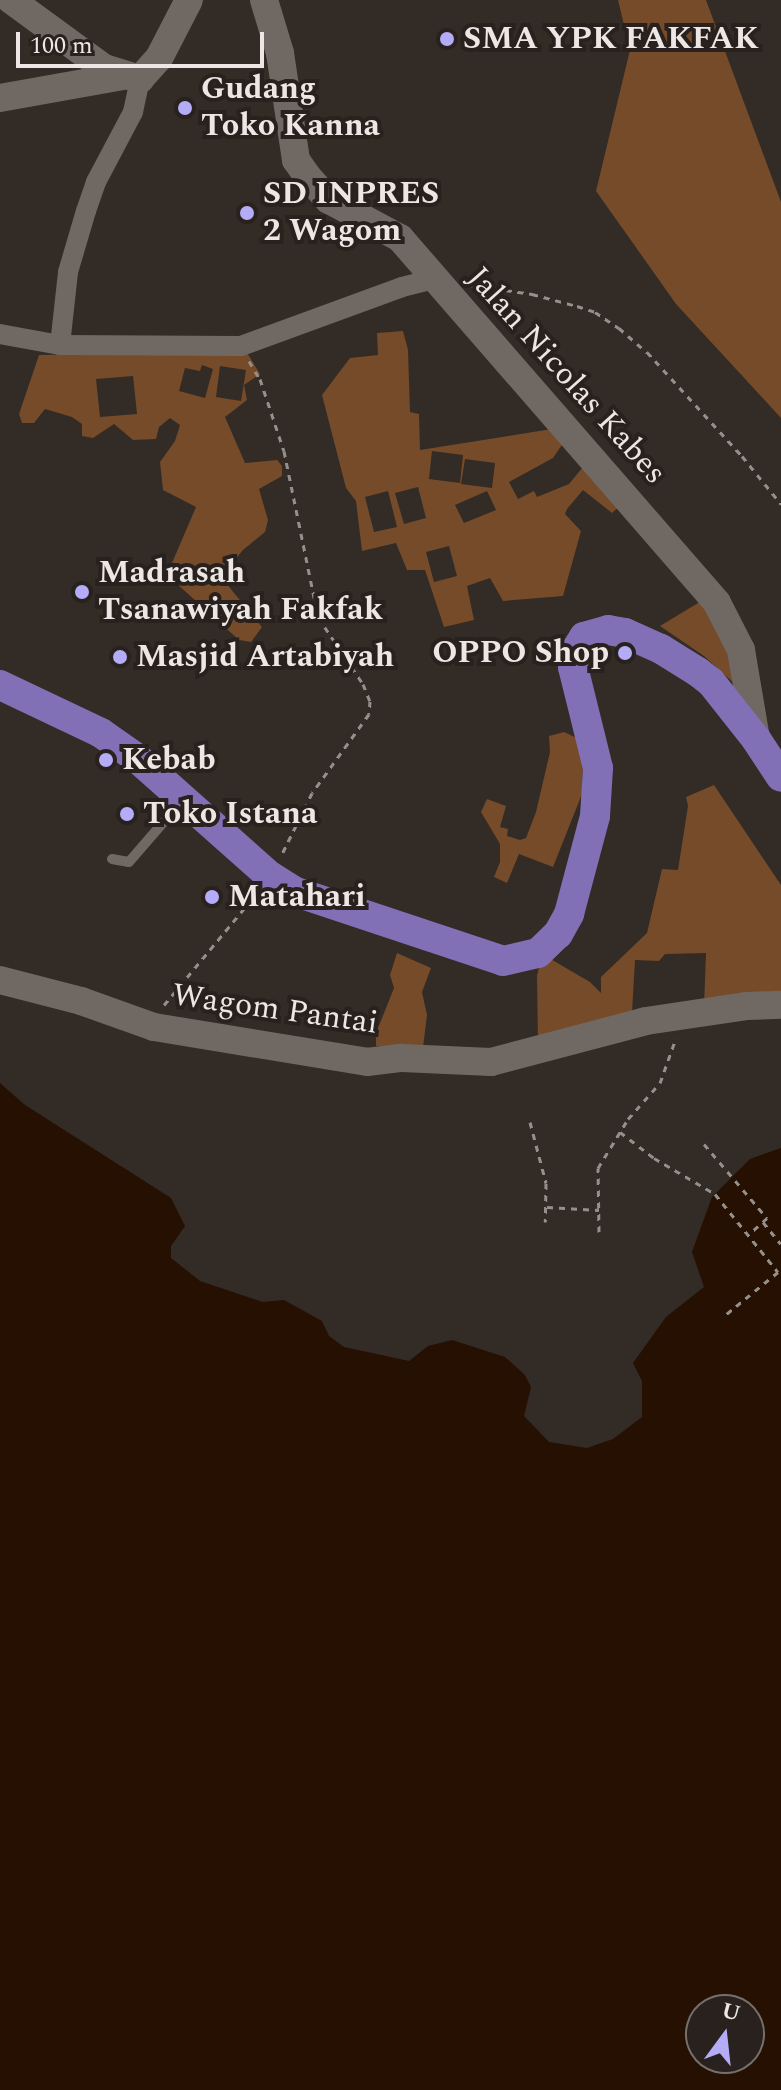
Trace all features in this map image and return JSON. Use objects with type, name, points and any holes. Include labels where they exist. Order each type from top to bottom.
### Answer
[{"type":"main road","points":[[11,0],[104,68],[132,77]]},
{"type":"main road","points":[[0,98],[56,85],[98,83],[132,77],[159,58],[189,0]]},
{"type":"main road","name":"Jalan Nicolas Kabes","points":[[264,0],[280,53],[296,160],[322,195],[400,238],[656,529],[724,612],[748,674],[756,739]]},
{"type":"main road","points":[[56,85],[71,67],[64,40]]},
{"type":"main road","points":[[3,690],[101,733],[138,759],[270,876],[296,892],[503,961],[538,953],[558,934],[569,914],[595,816],[598,768],[573,667],[574,653],[584,637],[608,630],[618,631],[678,658],[711,682],[756,739],[781,777]]},
{"type":"main road","name":"Wagom Pantai","points":[[0,980],[81,1001],[154,1027],[367,1062],[402,1058],[488,1063],[680,1015],[781,1005]]},
{"type":"street","points":[[60,345],[68,272],[96,182],[133,112],[132,77]]},
{"type":"street","points":[[0,334],[60,345],[241,346],[402,287],[435,279]]},
{"type":"lane","points":[[112,859],[129,862],[182,800]]},
{"type":"path","points":[[435,279],[532,294],[595,312],[647,352],[742,456],[781,504]]},
{"type":"path","points":[[154,1027],[165,1003],[270,876],[312,793],[369,714],[370,701],[363,684],[318,617],[284,451],[260,379],[241,346]]},
{"type":"path","points":[[599,1232],[598,1168],[620,1132],[660,1083],[680,1015]]},
{"type":"path","points":[[530,1122],[546,1183],[545,1222]]},
{"type":"path","points":[[620,1132],[654,1158],[715,1194],[778,1272],[724,1316]]},
{"type":"path","points":[[704,1144],[767,1218],[748,1235]]},
{"type":"path","points":[[547,1207],[600,1210]]},
{"type":"path","points":[[763,1222],[781,1244]]},
{"type":"shaded area","points":[[618,0],[706,0],[781,202],[781,418],[676,304],[596,191],[630,50]]},
{"type":"shaded area","points":[[403,331],[408,350],[410,412],[419,414],[420,450],[552,429],[564,442],[553,458],[509,482],[518,499],[534,491],[537,497],[569,484],[583,467],[621,505],[612,513],[583,490],[567,509],[565,514],[581,531],[563,596],[503,601],[490,578],[467,586],[474,620],[444,627],[425,570],[407,570],[396,543],[362,551],[356,501],[346,488],[322,395],[350,358],[378,355],[377,333]],"holes":[[[432,451],[463,455],[460,483],[429,479]],[[465,459],[495,463],[492,488],[461,484]],[[418,487],[426,518],[404,524],[395,493]],[[388,491],[397,527],[374,532],[365,497]],[[487,491],[496,510],[464,523],[455,505]],[[449,546],[457,576],[434,582],[426,552]]]},
{"type":"shaded area","points":[[246,351],[260,374],[244,385],[247,400],[225,417],[245,463],[277,460],[282,466],[282,476],[259,489],[268,520],[265,532],[243,550],[221,577],[262,627],[251,642],[239,640],[176,583],[176,575],[169,570],[196,507],[163,490],[160,462],[175,441],[180,425],[170,418],[159,427],[156,439],[133,440],[114,424],[93,438],[82,436],[82,424],[72,417],[45,409],[34,423],[22,423],[19,414],[39,355]],"holes":[[[202,365],[213,369],[205,398],[179,391],[185,368],[200,371]],[[220,366],[246,370],[241,401],[216,397]],[[133,376],[137,414],[100,417],[96,379]]]},
{"type":"shaded area","points":[[703,600],[739,672],[737,686],[704,656],[660,626]]},
{"type":"shaded area","points":[[564,732],[577,738],[583,763],[582,794],[553,867],[519,854],[507,883],[494,877],[500,862],[500,844],[481,812],[487,799],[506,806],[500,827],[508,829],[507,836],[520,840],[526,838],[536,812],[550,752],[549,736]]},
{"type":"shaded area","points":[[714,785],[781,885],[781,1001],[704,1006],[706,953],[665,954],[659,961],[635,960],[632,1013],[538,1042],[537,976],[542,954],[590,982],[601,993],[601,977],[647,933],[662,869],[678,870],[688,806],[686,797]]},
{"type":"shaded area","points":[[397,953],[431,968],[422,992],[427,1015],[423,1048],[376,1046],[376,1033],[394,988],[390,975]]},
{"type":"shaded area","points":[[0,1083],[25,1105],[171,1198],[185,1226],[171,1246],[171,1258],[200,1281],[263,1302],[284,1300],[322,1321],[329,1336],[344,1347],[409,1361],[428,1346],[452,1340],[505,1357],[525,1375],[531,1387],[524,1416],[549,1442],[587,1448],[613,1439],[642,1417],[642,1381],[633,1363],[666,1317],[704,1287],[692,1252],[712,1197],[750,1159],[781,1148],[781,2090],[0,2090]]},
{"type":"place","name":"SMA YPK FAKFAK","points":[[447,39]]},
{"type":"place","name":"Gudang Toko Kanna","points":[[185,108]]},
{"type":"place","name":"SD INPRES 2 Wagom","points":[[247,213]]},
{"type":"place","name":"Madrasah Tsanawiyah Fakfak","points":[[82,592]]},
{"type":"place","name":"OPPO Shop","points":[[625,653]]},
{"type":"place","name":"Masjid Artabiyah","points":[[120,657]]},
{"type":"place","name":"Kebab","points":[[106,760]]},
{"type":"place","name":"Toko Istana","points":[[127,814]]},
{"type":"place","name":"Matahari","points":[[212,897]]}]
